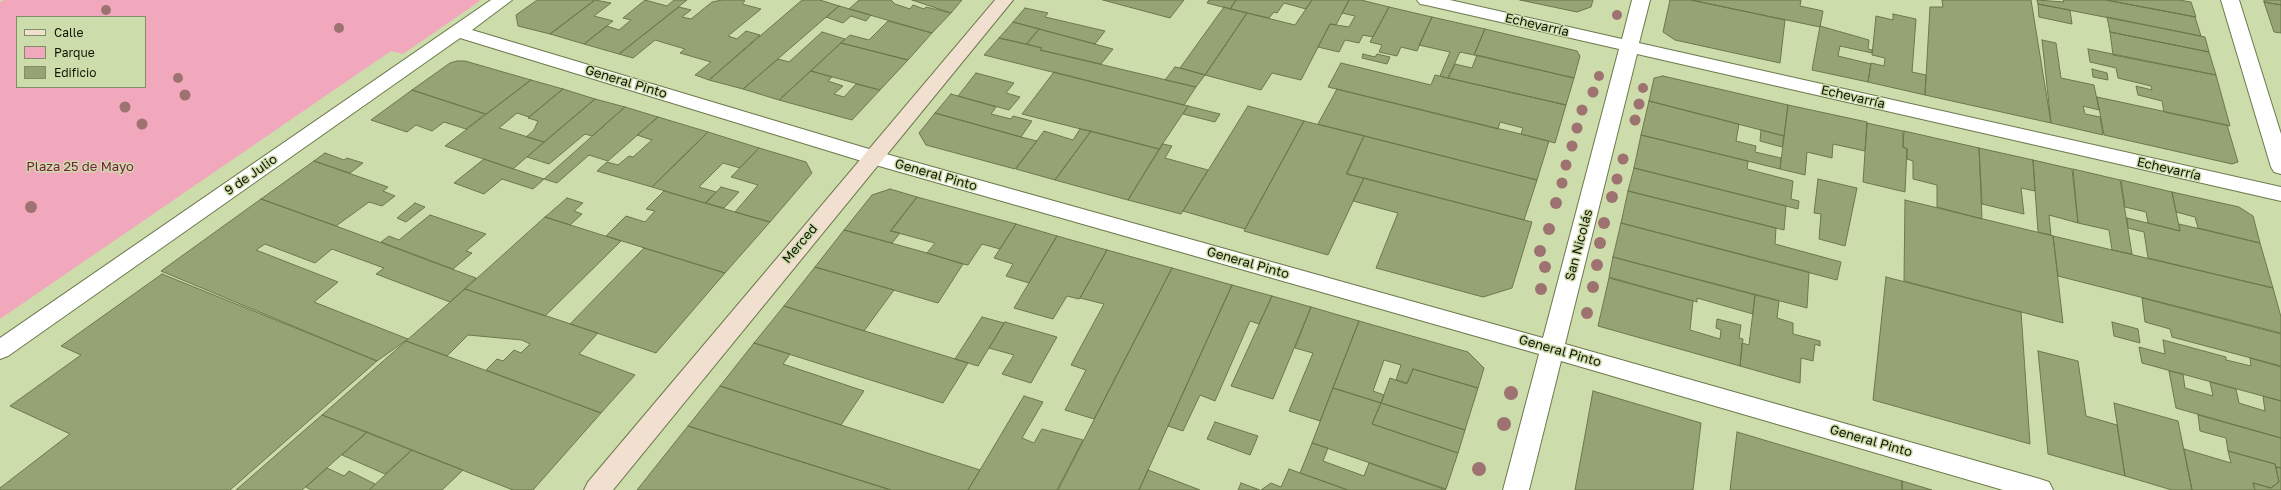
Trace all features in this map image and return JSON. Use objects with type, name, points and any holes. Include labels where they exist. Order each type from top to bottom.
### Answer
[{"type":"street","name":"9 de Julio","points":[[0,350],[503,0]]},
{"type":"street","name":"Merced","points":[[597,490],[872,157],[1004,0]]},
{"type":"street","name":"Echevarría","points":[[1426,0],[2281,194]]},
{"type":"street","name":"San Nicolás","points":[[1516,490],[1631,47],[1641,0]]},
{"type":"street","points":[[2230,0],[2281,167]]},
{"type":"street","name":"General Pinto","points":[[458,32],[872,157],[1552,349],[2040,490]]},
{"type":"green space","name":"Plaza 25 de Mayo","points":[[4,0],[480,1],[403,54],[391,51],[0,319],[0,2]]},
{"type":"building","points":[[537,0],[595,0],[550,34],[518,26],[516,15]]},
{"type":"building","points":[[595,0],[611,3],[594,16],[613,21],[584,44],[550,34]]},
{"type":"building","points":[[645,0],[667,6],[674,0],[687,0],[619,54],[584,44],[607,26],[619,30],[631,20],[623,18]]},
{"type":"building","points":[[722,0],[743,0],[745,1],[742,4],[761,9],[728,36],[737,39],[746,31],[760,35],[709,80],[695,75],[711,62],[680,53],[685,49],[655,40],[633,58],[619,54],[679,7],[691,10],[682,17],[691,19],[712,2]]},
{"type":"building","points":[[802,0],[820,0],[839,6],[743,89],[709,80]]},
{"type":"building","points":[[859,0],[891,0],[895,4],[910,9],[913,5],[924,9],[926,7],[951,13],[932,33],[849,9]]},
{"type":"building","points":[[912,0],[962,0],[951,13]]},
{"type":"building","points":[[1103,0],[1184,0],[1170,18]]},
{"type":"building","points":[[1209,0],[1236,0],[1230,9],[1207,3]]},
{"type":"building","points":[[1236,0],[1312,0],[1306,9],[1284,3],[1277,13],[1274,12],[1269,18],[1230,9]]},
{"type":"building","points":[[1312,0],[1349,0],[1336,25],[1330,24],[1301,80],[1272,73],[1261,90],[1205,75],[1247,13],[1295,25]]},
{"type":"building","points":[[1349,0],[1361,0],[1389,7],[1373,37],[1363,35],[1359,43],[1345,40],[1339,52],[1318,47],[1330,24],[1349,27],[1355,16],[1342,13]]},
{"type":"building","points":[[1520,0],[1593,0],[1591,7],[1577,12]]},
{"type":"building","points":[[1670,0],[1691,0],[1785,20],[1780,63],[1675,40],[1663,32]]},
{"type":"building","points":[[1691,0],[1801,0],[1800,6],[1823,11],[1820,27]]},
{"type":"building","points":[[1942,0],[2031,0],[2051,123],[1925,95],[1930,7],[1943,7]]},
{"type":"building","points":[[2037,0],[2064,2],[2063,0],[2106,0],[2195,17],[2201,36],[2038,4]]},
{"type":"building","points":[[2106,0],[2179,0],[2191,2],[2196,17]]},
{"type":"building","points":[[2264,0],[2281,0],[2281,5],[2264,2]]},
{"type":"building","points":[[2264,2],[2281,5],[2281,33],[2274,32]]},
{"type":"building","points":[[2038,4],[2070,10],[2072,24],[2039,17]]},
{"type":"building","points":[[839,6],[871,15],[866,21],[851,16],[843,23],[826,17]]},
{"type":"building","points":[[1224,7],[1247,13],[1205,75],[1180,68]]},
{"type":"building","points":[[1389,7],[1432,17],[1417,51],[1401,47],[1397,56],[1379,52],[1382,45],[1370,42]]},
{"type":"building","points":[[1025,8],[1048,13],[1045,17],[1105,31],[1095,44],[1013,22]]},
{"type":"building","points":[[1893,14],[1916,19],[1912,72],[1926,75],[1925,95],[1868,82],[1871,63],[1884,66],[1885,58],[1872,55],[1876,16],[1893,20]]},
{"type":"building","points":[[1432,17],[1485,29],[1474,55],[1460,52],[1448,78],[1440,76],[1450,52],[1419,45]]},
{"type":"building","points":[[2107,17],[2205,37],[2209,52],[2110,32]]},
{"type":"building","points":[[888,21],[932,33],[908,60],[841,43],[850,35],[869,40]]},
{"type":"building","points":[[1013,22],[1039,29],[1026,44],[999,38]]},
{"type":"building","points":[[1820,26],[1869,40],[1868,49],[1872,50],[1872,53],[1840,46],[1838,56],[1871,64],[1868,82],[1812,70]]},
{"type":"building","points":[[1039,29],[1113,49],[1101,64],[1040,50],[1042,48],[1027,44]]},
{"type":"building","points":[[1485,29],[1577,51],[1580,56],[1574,78],[1474,55]]},
{"type":"building","points":[[822,32],[845,39],[779,100],[743,89],[778,59],[789,62]]},
{"type":"building","points":[[2110,32],[2209,52],[2216,75],[2113,55]]},
{"type":"building","points":[[999,38],[1042,48],[1040,50],[1196,87],[1184,105],[984,55]]},
{"type":"building","points":[[2042,40],[2056,43],[2061,78],[2094,85],[2099,110],[2083,106],[2085,114],[2100,117],[2103,135],[2051,123]]},
{"type":"building","points":[[841,43],[908,60],[880,90],[811,71]]},
{"type":"building","points":[[2088,49],[2216,75],[2230,126],[2164,112],[2162,101],[2138,95],[2136,86],[2152,90],[2151,86],[2118,78],[2116,68],[2090,62]]},
{"type":"building","points":[[1363,54],[1375,57],[1377,54],[1390,57],[1387,64],[1362,58]]},
{"type":"building","points":[[1477,55],[1574,78],[1566,105],[1448,78],[1455,64],[1472,68]]},
{"type":"building","points":[[465,61],[531,80],[486,114],[412,90],[450,63]]},
{"type":"building","points":[[1341,63],[1431,85],[1435,75],[1566,105],[1555,143],[1521,134],[1523,128],[1500,122],[1498,129],[1328,87]]},
{"type":"building","points":[[1175,67],[1205,75],[1196,87],[1165,80]]},
{"type":"building","points":[[2092,69],[2107,73],[2108,80],[2093,77]]},
{"type":"building","points":[[811,71],[832,77],[828,81],[843,86],[834,94],[844,97],[856,84],[880,90],[852,120],[779,100]]},
{"type":"building","points":[[1054,72],[1188,106],[1159,149],[1022,114]]},
{"type":"building","points":[[976,73],[1014,83],[1006,93],[1020,97],[1009,110],[958,96]]},
{"type":"building","points":[[1663,76],[1788,105],[1784,136],[1649,101],[1654,78]]},
{"type":"building","points":[[531,80],[563,89],[529,117],[517,113],[499,128],[544,142],[513,169],[445,146]]},
{"type":"building","points":[[563,89],[595,99],[544,142],[526,137],[534,130],[538,121],[528,118]]},
{"type":"building","points":[[1337,89],[1549,141],[1537,180],[1318,124]]},
{"type":"building","points":[[412,90],[485,114],[466,129],[444,122],[432,131],[416,125],[407,132],[371,120]]},
{"type":"building","points":[[951,94],[996,107],[991,114],[1011,119],[1013,116],[1032,121],[1021,137],[935,113]]},
{"type":"building","points":[[2097,97],[2227,125],[2238,162],[2232,164],[2104,135]]},
{"type":"building","points":[[595,99],[625,107],[592,136],[585,134],[549,164],[527,157]]},
{"type":"building","points":[[1649,101],[1739,124],[1736,141],[1756,146],[1755,152],[1781,158],[1780,169],[1641,135]]},
{"type":"building","points":[[1788,105],[1867,122],[1865,151],[1833,144],[1832,158],[1807,152],[1805,175],[1780,169]]},
{"type":"building","points":[[1188,106],[1220,114],[1215,122],[1183,114]]},
{"type":"building","points":[[1248,106],[1304,121],[1245,229],[1183,211]]},
{"type":"building","points":[[625,107],[658,117],[608,161],[589,155],[557,183],[544,179]]},
{"type":"building","points":[[935,113],[1037,141],[1015,169],[926,145],[919,133]]},
{"type":"building","points":[[658,117],[708,132],[652,187],[597,171],[607,162],[618,165],[629,156],[633,157],[652,140],[637,135]]},
{"type":"building","points":[[1304,121],[1364,136],[1346,174],[1364,178],[1328,255],[1244,231]]},
{"type":"building","points":[[1867,123],[1903,131],[1903,147],[1907,149],[1905,192],[1863,182]]},
{"type":"building","points":[[1080,129],[1091,131],[1055,180],[1016,169],[1044,131],[1073,140]]},
{"type":"building","points":[[1761,130],[1784,136],[1782,147],[1760,141]]},
{"type":"building","points":[[1091,131],[1159,149],[1128,200],[1055,180]]},
{"type":"building","points":[[1904,131],[1979,148],[1982,219],[1937,207],[1937,185],[1913,179],[1913,161],[1907,159],[1907,149],[1903,147]]},
{"type":"building","points":[[708,132],[759,148],[740,168],[723,163],[699,187],[716,192],[705,203],[652,187]]},
{"type":"building","points":[[1641,135],[1748,161],[1747,169],[1793,181],[1791,199],[1799,201],[1798,209],[1634,168]]},
{"type":"building","points":[[1364,136],[1537,180],[1524,220],[1347,174]]},
{"type":"building","points":[[1163,144],[1172,146],[1165,158],[1208,170],[1181,214],[1128,200]]},
{"type":"building","points":[[759,148],[806,162],[812,173],[770,222],[735,212],[758,185],[731,177]]},
{"type":"building","points":[[1979,148],[2033,160],[2035,191],[2021,188],[2024,214],[1982,204]]},
{"type":"building","points":[[325,153],[344,160],[347,158],[363,163],[350,173],[314,161]]},
{"type":"building","points":[[484,159],[544,179],[533,189],[502,179],[484,194],[454,183]]},
{"type":"building","points":[[2033,160],[2072,169],[2078,223],[2049,215],[2051,235],[2038,232]]},
{"type":"building","points":[[314,161],[388,187],[383,191],[395,196],[382,206],[369,202],[336,226],[261,199]]},
{"type":"building","points":[[1634,168],[1786,206],[1784,230],[1628,191]]},
{"type":"building","points":[[2073,169],[2120,180],[2132,254],[2112,250],[2109,230],[2078,223]]},
{"type":"building","points":[[1364,178],[1532,222],[1512,288],[1483,297],[1376,268],[1398,213],[1353,201]]},
{"type":"building","points":[[1818,179],[1857,188],[1845,246],[1819,239],[1821,214],[1814,213]]},
{"type":"building","points":[[2121,180],[2172,192],[2180,231],[2148,223],[2146,212],[2125,207]]},
{"type":"building","points":[[721,187],[739,192],[724,208],[706,203]]},
{"type":"building","points":[[890,189],[917,197],[890,231],[900,233],[892,243],[844,230],[872,195]]},
{"type":"building","points":[[664,191],[770,222],[725,273],[606,236],[626,216],[645,222],[655,211],[646,209]]},
{"type":"building","points":[[1628,191],[1776,228],[1775,244],[1841,262],[1837,280],[1621,223]]},
{"type":"building","points":[[2172,192],[2239,207],[2253,216],[2260,243],[2198,228],[2195,217],[2176,212]]},
{"type":"building","points":[[917,197],[1016,224],[1000,249],[982,244],[968,265],[963,264],[927,253],[935,243],[891,231]]},
{"type":"building","points":[[567,198],[583,203],[574,211],[582,214],[570,225],[545,217]]},
{"type":"building","points":[[261,199],[476,278],[450,302],[376,274],[384,268],[332,249],[315,263],[265,244],[256,250],[338,282],[314,302],[408,339],[377,361],[161,271]]},
{"type":"building","points":[[1905,200],[2053,236],[2063,323],[1904,281]]},
{"type":"building","points":[[415,203],[425,207],[406,222],[397,218]]},
{"type":"building","points":[[430,215],[486,234],[466,251],[472,253],[453,269],[381,242],[389,236],[399,240]]},
{"type":"building","points":[[545,217],[621,241],[545,316],[465,289]]},
{"type":"building","points":[[2127,218],[2180,231],[2179,224],[2260,243],[2273,288],[2148,258],[2144,232],[2128,228]]},
{"type":"building","points":[[1621,223],[1809,272],[1807,308],[1613,257]]},
{"type":"building","points":[[1016,224],[1057,236],[1029,283],[1006,276],[1013,264],[994,258]]},
{"type":"building","points":[[844,230],[963,264],[938,303],[815,267]]},
{"type":"building","points":[[1057,236],[1107,250],[1080,298],[1067,296],[1053,319],[1014,308]]},
{"type":"building","points":[[2053,236],[2273,288],[2281,317],[2281,333],[2058,276]]},
{"type":"building","points":[[644,248],[725,273],[656,353],[570,324]]},
{"type":"building","points":[[1107,250],[1172,268],[1094,419],[1065,410],[1086,370],[1071,365],[1104,304],[1080,298]]},
{"type":"building","points":[[1613,257],[1755,295],[1753,314],[1697,298],[1697,302],[1609,277]]},
{"type":"building","points":[[815,267],[894,290],[864,331],[784,306]]},
{"type":"building","points":[[1172,268],[1232,285],[1139,490],[1058,490]]},
{"type":"building","points":[[162,274],[377,361],[230,490],[0,490],[0,488],[70,434],[10,406],[81,355],[61,346]]},
{"type":"building","points":[[1886,277],[2021,312],[2030,444],[1873,400]]},
{"type":"building","points":[[1609,278],[1693,301],[1690,330],[1720,339],[1721,330],[1716,328],[1717,319],[1741,325],[1739,338],[1743,339],[1740,366],[1598,326]]},
{"type":"building","points":[[1232,285],[1272,296],[1259,324],[1250,321],[1215,401],[1200,395],[1183,431],[1168,426]]},
{"type":"building","points":[[465,289],[598,333],[579,354],[635,375],[601,413],[486,370],[497,359],[503,361],[514,350],[521,353],[530,344],[522,340],[468,335],[447,356],[406,341]]},
{"type":"building","points":[[1755,295],[1779,301],[1777,318],[1793,323],[1793,334],[1820,341],[1820,346],[1815,344],[1813,361],[1801,358],[1800,383],[1740,366],[1742,343],[1749,345]]},
{"type":"building","points":[[1272,296],[1311,307],[1273,399],[1231,386]]},
{"type":"building","points":[[2142,298],[2281,334],[2281,366],[2172,337],[2170,329],[2145,322]]},
{"type":"building","points":[[784,306],[968,363],[943,403],[754,343]]},
{"type":"building","points":[[1311,307],[1359,321],[1320,421],[1289,411],[1313,353],[1295,348]]},
{"type":"building","points":[[982,317],[1004,323],[978,366],[955,359]]},
{"type":"building","points":[[1359,321],[1468,352],[1484,368],[1478,388],[1413,369],[1407,383],[1396,380],[1401,365],[1384,360],[1373,391],[1384,395],[1381,403],[1333,388]]},
{"type":"building","points":[[1005,322],[1057,337],[1031,383],[1002,374],[1014,355],[989,348]]},
{"type":"building","points":[[2112,322],[2138,329],[2140,343],[2114,336]]},
{"type":"building","points":[[2163,340],[2226,357],[2226,360],[2251,366],[2250,358],[2281,367],[2281,401],[2142,363],[2139,347],[2165,354]]},
{"type":"building","points":[[406,341],[601,413],[533,490],[513,490],[322,415]]},
{"type":"building","points":[[754,343],[790,354],[783,364],[864,391],[841,425],[720,386]]},
{"type":"building","points":[[2038,351],[2078,361],[2086,416],[2117,425],[2125,476],[2048,454]]},
{"type":"building","points":[[1413,369],[1478,388],[1465,430],[1381,403],[1390,378],[1407,384]]},
{"type":"building","points":[[2169,371],[2183,374],[2185,388],[2213,396],[2210,382],[2236,389],[2239,403],[2265,411],[2263,396],[2281,401],[2281,438],[2176,408]]},
{"type":"building","points":[[720,386],[980,470],[968,490],[891,490],[688,426]]},
{"type":"building","points":[[1333,388],[1381,403],[1372,424],[1458,453],[1446,489],[1312,443]]},
{"type":"building","points":[[1593,391],[1701,423],[1693,490],[1575,490]]},
{"type":"building","points":[[1024,396],[1043,402],[1022,438],[1034,443],[1042,429],[1083,440],[1057,490],[968,490]]},
{"type":"building","points":[[1381,403],[1465,430],[1458,453],[1372,424]]},
{"type":"building","points":[[2114,403],[2178,421],[2192,490],[2172,490],[2125,476]]},
{"type":"building","points":[[322,415],[367,432],[302,490],[236,490]]},
{"type":"building","points":[[2198,415],[2281,438],[2281,468],[2276,467],[2275,464],[2228,451],[2226,438],[2200,431]]},
{"type":"building","points":[[1215,422],[1258,436],[1250,455],[1207,439]]},
{"type":"building","points":[[688,426],[891,490],[637,490]]},
{"type":"building","points":[[367,432],[412,450],[385,474],[342,455]]},
{"type":"building","points":[[1737,432],[1902,481],[1902,490],[1730,490]]},
{"type":"building","points":[[1312,443],[1328,448],[1323,461],[1364,476],[1369,463],[1446,490],[1348,490],[1300,473]]},
{"type":"building","points":[[2184,449],[2231,463],[2228,451],[2275,464],[2279,482],[2271,488],[2253,483],[2255,490],[2192,490]]},
{"type":"building","points":[[412,450],[463,470],[442,490],[369,490]]},
{"type":"building","points":[[2276,467],[2281,468],[2281,490],[2255,490],[2253,483],[2271,488],[2279,482]]},
{"type":"building","points":[[327,468],[344,476],[349,471],[375,484],[369,490],[311,490],[306,487]]},
{"type":"building","points":[[1289,469],[1348,490],[1261,490],[1271,483],[1281,487]]},
{"type":"building","points":[[1148,470],[1200,490],[1139,490]]},
{"type":"building","points":[[1902,481],[1932,490],[1902,490]]},
{"type":"building","points":[[1241,483],[1260,490],[1238,490]]}]
